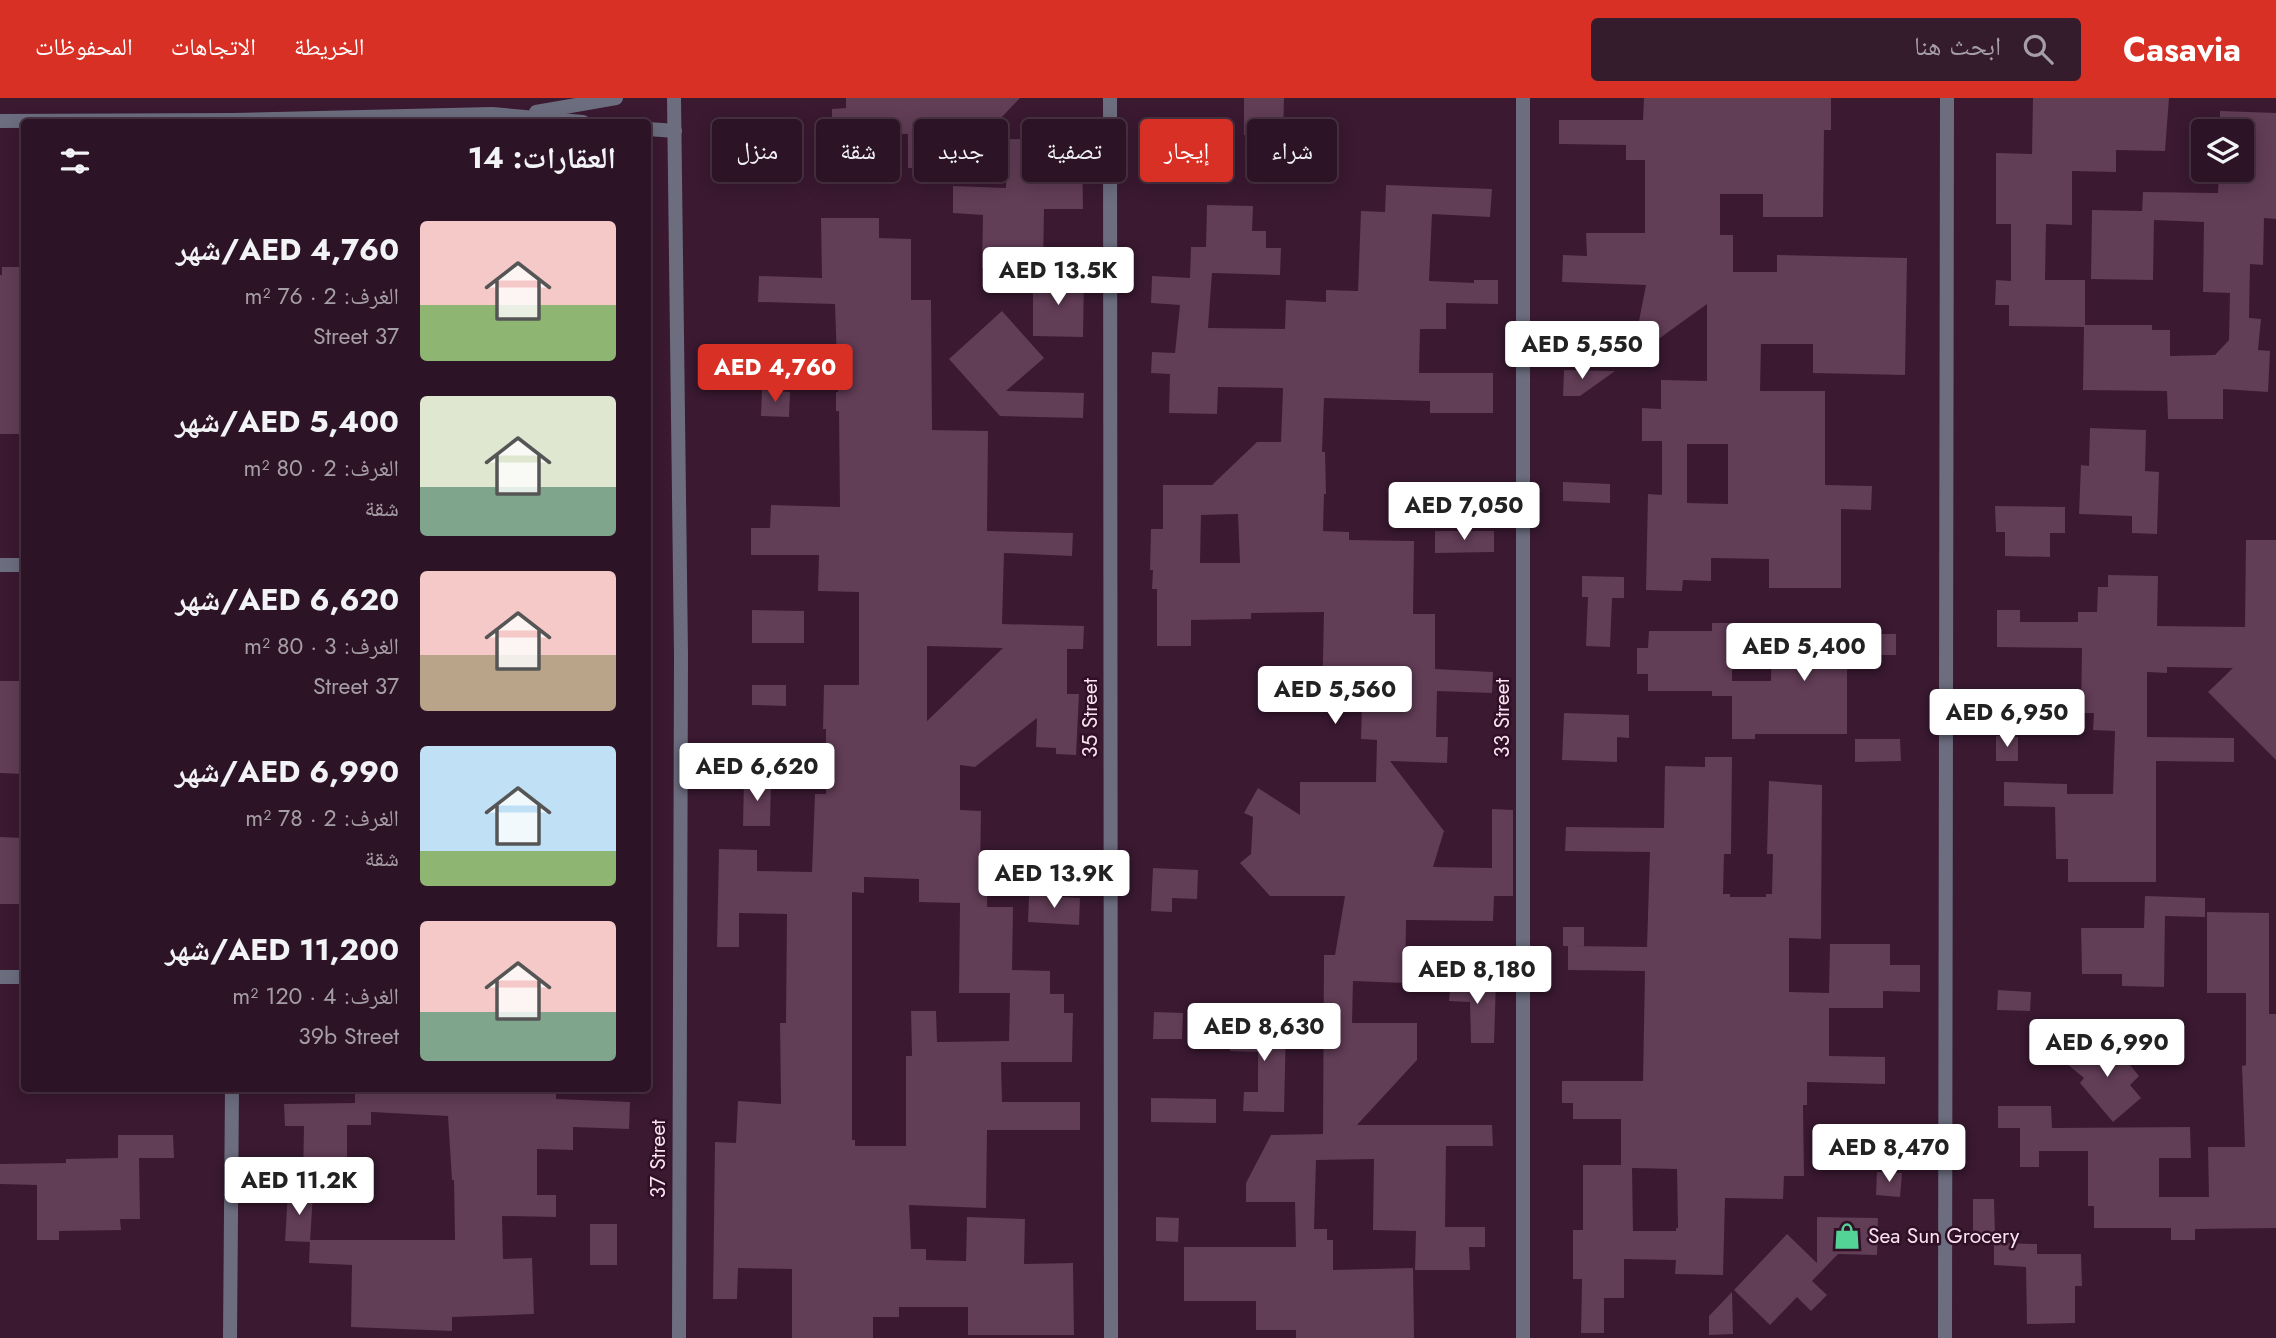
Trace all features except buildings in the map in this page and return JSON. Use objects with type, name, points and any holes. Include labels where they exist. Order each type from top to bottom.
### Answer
[{"type":"street","points":[[517,115],[615,98]]},
{"type":"street","name":"37 Street","points":[[674,98],[681,654],[679,1338]]},
{"type":"street","name":"35 Street","points":[[1110,98],[1111,1338]]},
{"type":"street","name":"33 Street","points":[[1523,98],[1523,1338]]},
{"type":"street","points":[[1945,1338],[1947,98]]},
{"type":"street","points":[[298,119],[429,115],[517,115],[555,119]]},
{"type":"street","points":[[0,121],[21,121]]},
{"type":"street","points":[[651,129],[675,131]]},
{"type":"street","points":[[0,565],[21,565]]},
{"type":"street","points":[[0,977],[21,977]]},
{"type":"street","points":[[230,1338],[232,1092]]},
{"type":"place","name":"Sea Sun Grocery","points":[[1847,1236]]}]
